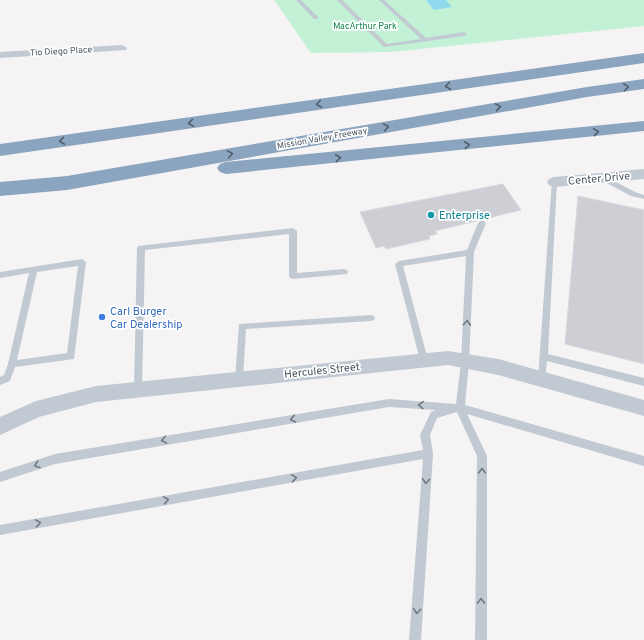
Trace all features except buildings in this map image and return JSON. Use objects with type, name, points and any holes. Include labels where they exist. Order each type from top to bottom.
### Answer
[{"type":"highway","points":[[487,81],[591,57],[644,48]]},
{"type":"highway","points":[[0,150],[644,58]]},
{"type":"highway","name":"Mission Valley Freeway","points":[[0,189],[68,182],[587,92],[644,84]]},
{"type":"highway","points":[[68,182],[324,159],[644,126]]},
{"type":"street","name":"Tio Diego Place","points":[[0,55],[122,48]]},
{"type":"street","name":"Center Drive","points":[[554,182],[644,174]]},
{"type":"street","name":"Hercules Street","points":[[0,426],[36,409],[96,394],[448,358],[498,367],[644,408]]},
{"type":"lane","points":[[298,0],[316,18]]},
{"type":"lane","points":[[339,0],[386,46],[464,34]]},
{"type":"lane","points":[[381,0],[424,39]]},
{"type":"lane","points":[[603,178],[634,194],[644,197]]},
{"type":"lane","points":[[542,379],[554,182]]},
{"type":"lane","points":[[481,640],[482,456],[460,408],[465,362],[470,252],[482,223]]},
{"type":"lane","points":[[138,390],[141,248],[293,231],[293,276],[344,272]]},
{"type":"lane","points":[[424,360],[400,264],[470,252]]},
{"type":"lane","points":[[0,275],[82,262],[71,356],[12,364]]},
{"type":"lane","points":[[0,381],[7,378],[12,364],[34,269]]},
{"type":"lane","points":[[239,379],[242,326],[371,318]]},
{"type":"lane","points":[[543,356],[644,382]]},
{"type":"lane","points":[[0,477],[55,459],[389,403],[460,408],[644,461]]},
{"type":"lane","points":[[415,640],[428,454],[425,435],[434,415],[460,408]]},
{"type":"lane","points":[[0,530],[428,454]]},
{"type":"green space","name":"MacArthur Park","points":[[274,0],[644,0],[644,26],[391,52],[311,53]]},
{"type":"water","points":[[426,0],[446,0],[452,7],[434,10]]},
{"type":"place","name":"Enterprise","points":[[431,215]]},
{"type":"place","name":"Carl Burger Car Dealership","points":[[102,317]]}]
